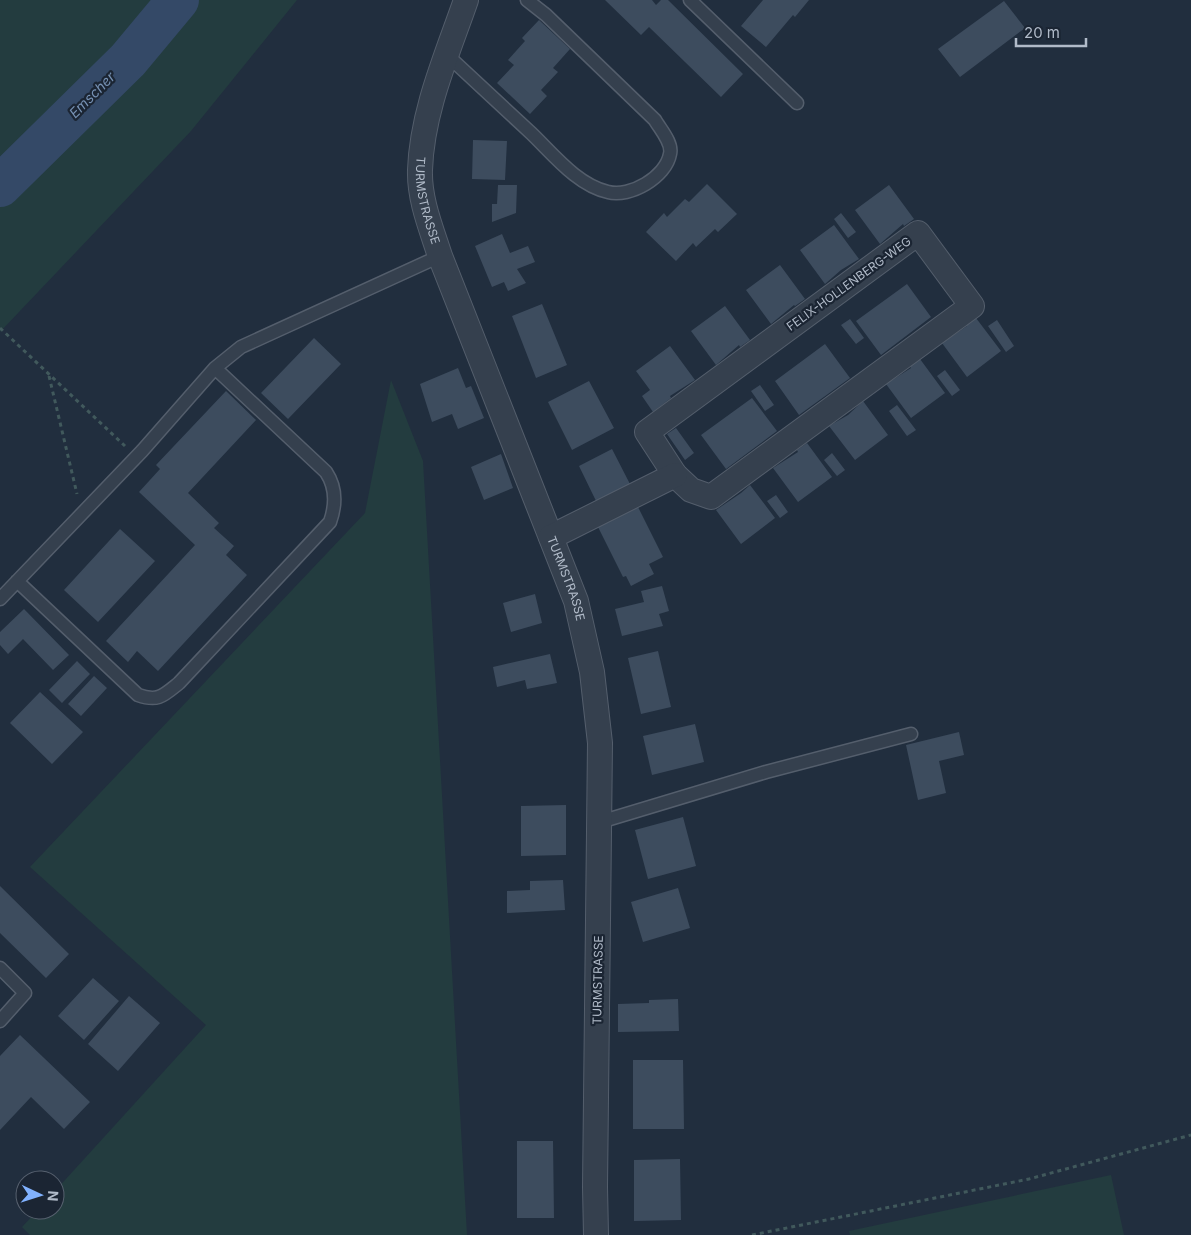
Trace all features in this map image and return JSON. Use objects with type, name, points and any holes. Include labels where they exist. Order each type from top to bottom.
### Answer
[{"type":"street","name":"TURMSTRASSE","points":[[466,0],[425,122],[420,171],[424,208],[440,256],[576,601],[592,672],[600,743],[596,1235]]},
{"type":"street","name":"FELIX-HOLLENBERG-WEG","points":[[918,233],[972,306],[711,497],[691,490],[675,476],[647,432],[918,233]]},
{"type":"street","points":[[551,537],[675,476]]},
{"type":"lane","points":[[448,55],[581,180],[609,193],[630,190],[650,182],[664,169],[671,153],[668,141],[654,120],[546,15],[527,0]]},
{"type":"lane","points":[[690,0],[798,103]]},
{"type":"lane","points":[[0,599],[136,456],[215,368],[242,348],[267,335],[440,256]]},
{"type":"lane","points":[[17,581],[138,695],[151,700],[164,696],[179,683],[330,522],[334,511],[334,497],[331,480],[326,472],[215,368]]},
{"type":"lane","points":[[600,822],[766,772],[911,734]]},
{"type":"lane","points":[[0,968],[25,993],[0,1021]]},
{"type":"path","points":[[0,328],[136,456]]},
{"type":"path","points":[[49,376],[81,514]]},
{"type":"path","points":[[752,1235],[1029,1179],[1191,1135]]},
{"type":"green space","points":[[0,0],[297,0],[191,131],[0,332]]},
{"type":"green space","points":[[391,380],[423,461],[467,1235],[30,1235],[22,1227],[29,1220],[65,1220],[65,1180],[206,1025],[30,867],[365,513]]},
{"type":"green space","points":[[1111,1175],[1124,1235],[850,1235],[849,1231]]},
{"type":"building","points":[[605,0],[652,0],[656,5],[661,0],[668,0],[743,74],[721,97],[649,27],[641,35]]},
{"type":"building","points":[[763,0],[809,0],[795,17],[793,15],[766,47],[741,26]]},
{"type":"building","points":[[1004,1],[1025,28],[960,77],[938,49]]},
{"type":"building","points":[[539,20],[570,49],[553,68],[558,72],[541,90],[547,96],[530,114],[497,83],[514,65],[508,60],[525,41],[522,38]]},
{"type":"building","points":[[473,140],[507,141],[505,180],[472,179]]},
{"type":"building","points":[[707,184],[737,214],[718,232],[715,229],[696,247],[693,243],[676,261],[646,232],[664,213],[667,217],[685,199],[689,202]]},
{"type":"building","points":[[498,185],[517,185],[516,213],[492,222],[492,204],[497,204]]},
{"type":"building","points":[[889,185],[914,219],[904,226],[903,224],[880,244],[855,210]]},
{"type":"building","points":[[841,213],[856,232],[848,238],[834,219]]},
{"type":"building","points":[[834,225],[859,259],[841,270],[825,284],[800,250]]},
{"type":"building","points":[[502,234],[510,253],[528,246],[535,262],[517,269],[526,283],[508,291],[504,282],[492,287],[475,246]]},
{"type":"building","points":[[780,265],[805,299],[794,305],[771,324],[746,290]]},
{"type":"building","points":[[907,284],[931,317],[881,355],[856,321]]},
{"type":"building","points":[[542,304],[567,365],[536,378],[512,316]]},
{"type":"building","points":[[725,306],[750,340],[740,347],[739,345],[716,365],[691,331]]},
{"type":"building","points":[[976,318],[1001,351],[967,377],[942,343]]},
{"type":"building","points":[[850,319],[864,338],[856,344],[841,325]]},
{"type":"building","points":[[997,320],[1014,346],[1006,352],[988,326]]},
{"type":"building","points":[[314,338],[341,364],[288,419],[261,393]]},
{"type":"building","points":[[825,344],[850,378],[799,415],[775,381]]},
{"type":"building","points":[[670,346],[695,380],[670,396],[671,398],[653,412],[642,396],[650,390],[636,371]]},
{"type":"building","points":[[920,359],[945,393],[911,418],[886,384],[911,368],[910,366]]},
{"type":"building","points":[[458,368],[466,388],[471,386],[484,418],[458,429],[452,414],[432,422],[420,384]]},
{"type":"building","points":[[945,370],[960,390],[952,396],[937,376]]},
{"type":"building","points":[[589,381],[614,428],[572,450],[548,402]]},
{"type":"building","points":[[760,385],[774,405],[765,411],[751,391]]},
{"type":"building","points":[[226,391],[256,420],[188,493],[219,523],[214,528],[234,546],[226,555],[247,575],[158,671],[137,651],[128,662],[106,641],[195,545],[139,492],[160,469],[156,465]]},
{"type":"building","points":[[752,398],[777,431],[726,469],[701,435]]},
{"type":"building","points":[[863,401],[888,435],[855,460],[829,426],[848,415]]},
{"type":"building","points":[[897,405],[916,430],[907,436],[889,411]]},
{"type":"building","points":[[676,428],[694,453],[685,460],[667,434]]},
{"type":"building","points":[[807,443],[832,477],[798,502],[773,468],[798,452],[797,450]]},
{"type":"building","points":[[612,449],[631,486],[597,503],[579,466]]},
{"type":"building","points":[[832,453],[845,470],[837,476],[824,460]]},
{"type":"building","points":[[501,454],[513,488],[484,500],[471,467]]},
{"type":"building","points":[[750,485],[775,518],[741,544],[716,510]]},
{"type":"building","points":[[776,495],[788,512],[780,518],[767,501]]},
{"type":"building","points":[[638,507],[663,557],[649,564],[654,574],[631,586],[626,576],[623,577],[598,527]]},
{"type":"building","points":[[120,529],[155,561],[98,622],[64,590]]},
{"type":"building","points":[[662,586],[669,611],[659,614],[663,626],[622,636],[615,609],[644,602],[641,591]]},
{"type":"building","points":[[535,594],[542,623],[511,632],[503,603]]},
{"type":"building","points":[[24,609],[69,655],[53,670],[23,639],[8,654],[0,645],[0,632]]},
{"type":"building","points":[[658,651],[671,707],[641,714],[628,658]]},
{"type":"building","points":[[550,654],[557,683],[527,689],[525,680],[497,687],[493,667]]},
{"type":"building","points":[[77,661],[90,674],[62,703],[49,690]]},
{"type":"building","points":[[94,676],[107,688],[81,716],[68,704]]},
{"type":"building","points":[[40,692],[83,732],[52,764],[10,723]]},
{"type":"building","points":[[695,724],[704,762],[652,775],[643,736]]},
{"type":"building","points":[[959,732],[964,755],[939,761],[946,793],[918,800],[906,745]]},
{"type":"building","points":[[566,805],[566,855],[521,856],[521,806]]},
{"type":"building","points":[[683,817],[696,866],[648,879],[635,830]]},
{"type":"building","points":[[563,880],[565,910],[507,913],[507,891],[530,890],[530,881]]},
{"type":"building","points":[[0,886],[69,954],[46,978],[0,933]]},
{"type":"building","points":[[678,888],[690,928],[643,942],[631,902]]},
{"type":"building","points":[[93,978],[119,1001],[84,1040],[58,1016]]},
{"type":"building","points":[[129,996],[160,1023],[118,1071],[88,1044]]},
{"type":"building","points":[[678,999],[679,1031],[618,1032],[618,1004],[649,1003],[649,1000]]},
{"type":"building","points":[[20,1035],[90,1102],[64,1129],[31,1097],[0,1130],[0,1056]]},
{"type":"building","points":[[633,1060],[683,1060],[684,1129],[633,1129]]},
{"type":"building","points":[[517,1141],[553,1141],[554,1218],[517,1218]]},
{"type":"building","points":[[680,1159],[681,1220],[634,1221],[634,1160]]},
{"type":"waterway","name":"Emscher","points":[[0,186],[128,60],[178,0]]}]
